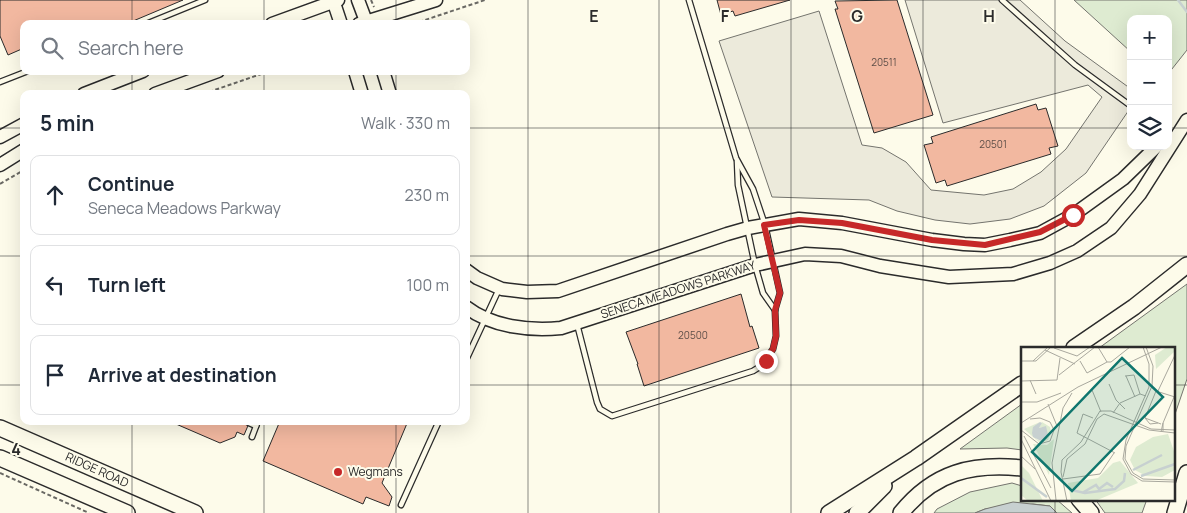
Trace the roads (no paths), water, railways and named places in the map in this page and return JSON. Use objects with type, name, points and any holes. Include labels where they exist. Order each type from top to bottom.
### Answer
[{"type":"highway","points":[[1075,347],[1134,307],[1187,265]]},
{"type":"highway","points":[[829,513],[916,458],[1021,385]]},
{"type":"highway","name":"RIDGE ROAD","points":[[0,428],[195,513]]},
{"type":"highway","points":[[0,458],[127,513]]},
{"type":"highway","points":[[858,513],[875,494],[916,458]]},
{"type":"highway","points":[[901,513],[927,488],[947,475],[969,469],[997,466],[1021,468]]},
{"type":"highway","points":[[1175,513],[1187,473]]},
{"type":"highway","points":[[1080,500],[1091,513]]},
{"type":"street","points":[[282,20],[335,0],[340,20]]},
{"type":"street","points":[[358,0],[363,20]]},
{"type":"street","points":[[373,20],[436,0]]},
{"type":"street","points":[[94,90],[133,75]]},
{"type":"street","points":[[166,90],[207,75]]},
{"type":"street","points":[[356,75],[361,90]]},
{"type":"street","points":[[384,75],[389,90]]},
{"type":"street","name":"SENECA MEADOWS PARKWAY","points":[[1172,133],[1186,121]]},
{"type":"street","name":"SENECA MEADOWS PARKWAY","points":[[470,310],[488,321],[531,328],[561,328],[755,265],[806,254],[841,256],[880,266],[949,277],[1013,274],[1050,263],[1077,251],[1111,228],[1140,194],[1186,121]]},
{"type":"street","points":[[0,137],[20,126]]},
{"type":"street","points":[[470,273],[499,288],[527,292],[558,291],[748,228],[799,220],[842,223],[932,240],[985,245],[1040,232],[1073,215],[1122,179],[1154,150]]},
{"type":"street","points":[[0,165],[20,152]]},
{"type":"lane","points":[[156,20],[205,0]]},
{"type":"lane","points":[[577,323],[597,402],[600,409],[612,416],[743,375],[761,366],[770,354],[776,336],[775,310],[780,293],[773,260],[753,189],[736,158],[689,0]]},
{"type":"lane","points":[[1002,0],[1075,65],[1130,105]]},
{"type":"lane","points":[[0,82],[20,74]]},
{"type":"lane","points":[[736,158],[738,185],[755,265],[763,293],[775,310]]},
{"type":"lane","points":[[470,351],[499,288]]},
{"type":"lane","points":[[252,437],[257,425]]},
{"type":"lane","points":[[401,505],[437,425]]},
{"type":"waterway","points":[[1178,0],[1187,12]]},
{"type":"place","name":"Wegmans","points":[[338,472]]}]
